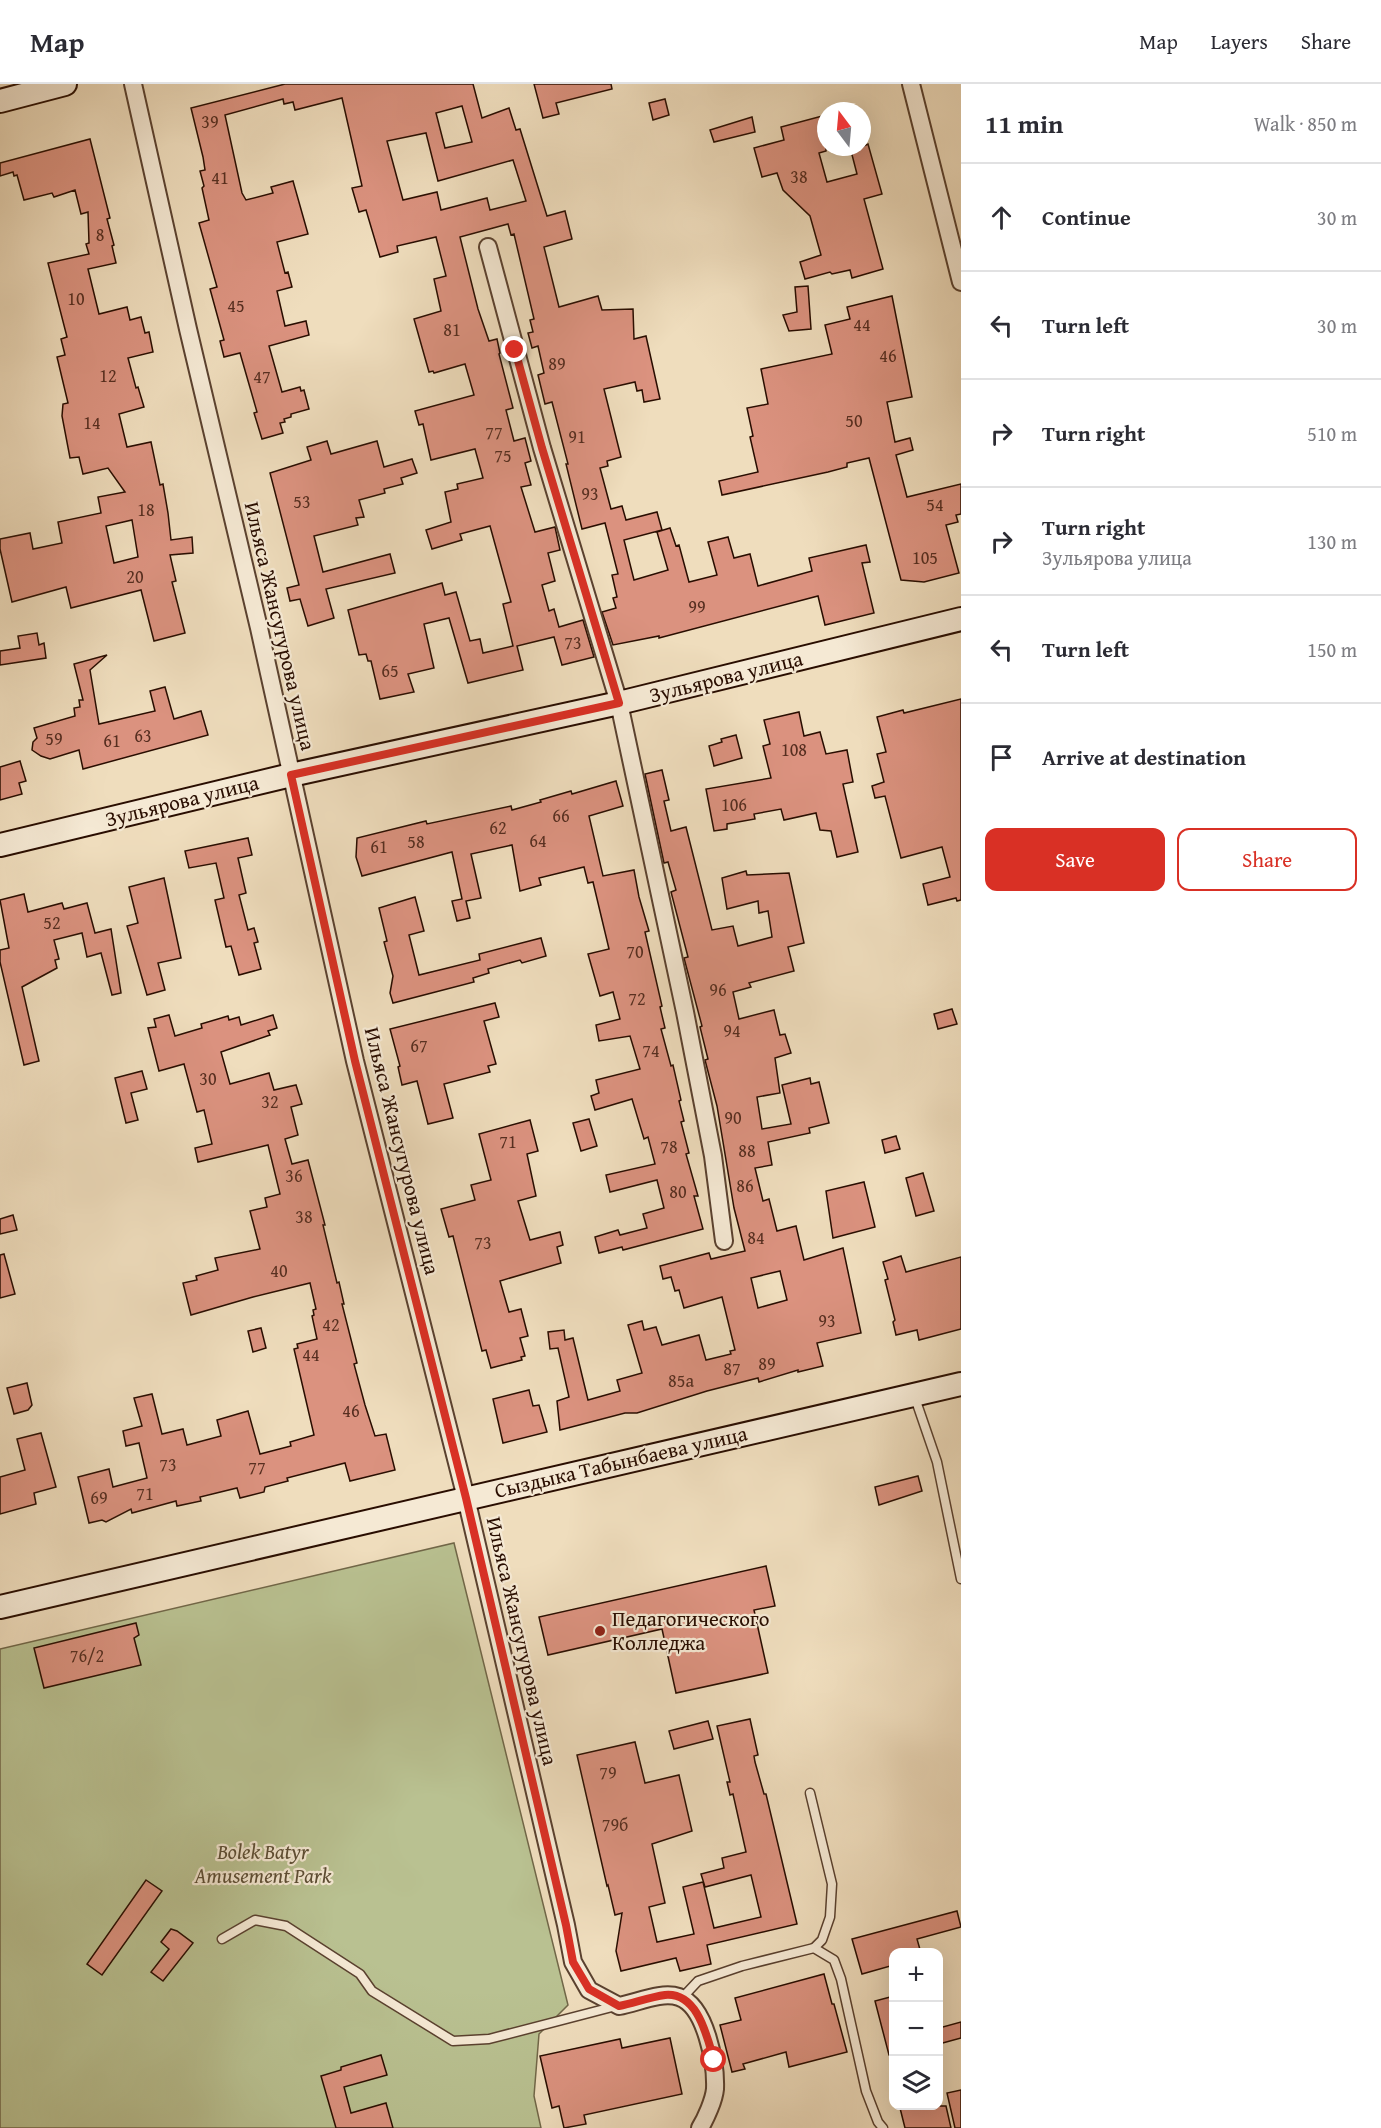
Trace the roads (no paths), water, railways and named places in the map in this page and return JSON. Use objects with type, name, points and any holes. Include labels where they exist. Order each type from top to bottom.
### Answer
[{"type":"street","points":[[0,101],[65,84]]},
{"type":"street","name":"Ильяса Жансугурова улица","points":[[133,84],[259,628],[355,1061],[466,1498],[573,1962],[589,1989],[619,2006]]},
{"type":"street","points":[[911,84],[961,282]]},
{"type":"street","points":[[488,247],[545,460],[619,703],[685,1012],[713,1156],[724,1241]]},
{"type":"street","name":"Зульярова улица","points":[[0,844],[291,775],[619,703],[961,619]]},
{"type":"street","name":"Сыздыка Табынбаева улица","points":[[0,1607],[961,1384]]},
{"type":"street","points":[[619,2006],[666,1995],[688,2002],[703,2025],[714,2060],[715,2091],[700,2128]]},
{"type":"lane","points":[[914,1395],[937,1462],[961,1579]]},
{"type":"lane","points":[[681,1998],[698,1981],[742,1966],[814,1948],[822,1940],[830,1917],[832,1884],[810,1793]]},
{"type":"lane","points":[[222,1939],[255,1920],[286,1926],[360,1974],[372,1991],[453,2041],[489,2039],[619,2006]]},
{"type":"lane","points":[[814,1948],[834,1960],[866,2091],[878,2122],[883,2128]]},
{"type":"place","name":"Педагогического Колледжа","points":[[600,1631]]},
{"type":"park label","name":"Bolek Batyr Amusement Park","points":[[263,1864]]}]
